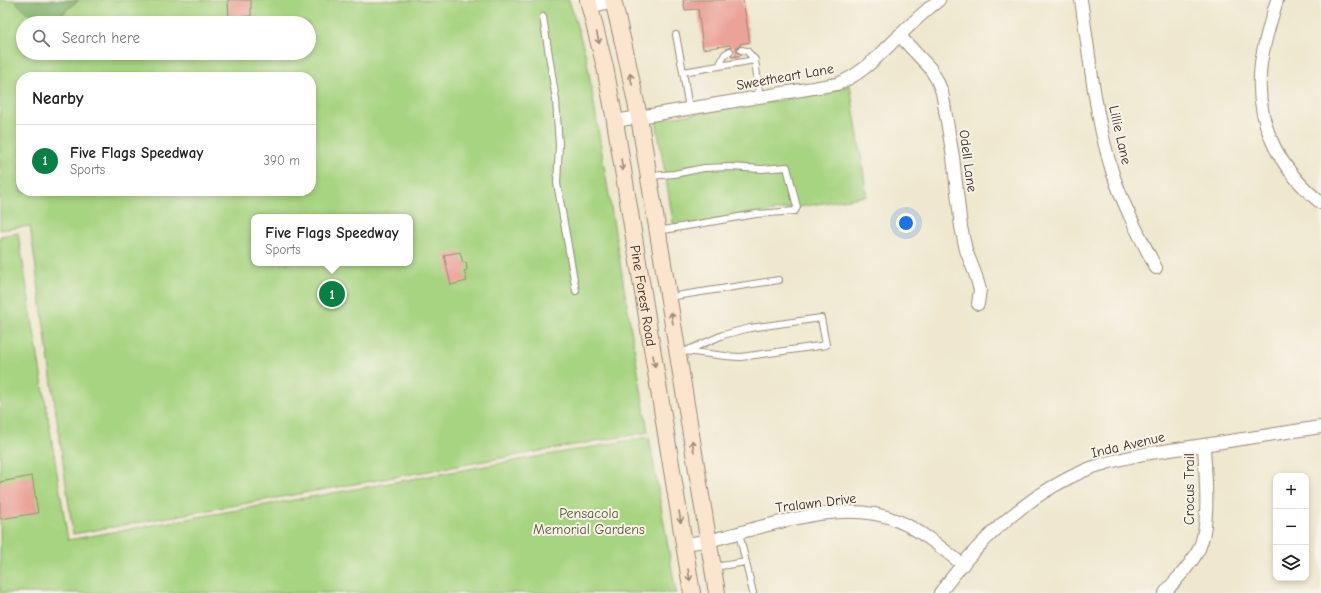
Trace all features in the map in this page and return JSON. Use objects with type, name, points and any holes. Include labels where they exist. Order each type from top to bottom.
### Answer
[{"type":"main road","name":"Pine Forest Road","points":[[615,0],[639,117],[665,278],[682,351],[699,484],[717,593]]},
{"type":"main road","name":"Pine Forest Road","points":[[589,3],[605,67],[615,121],[692,593]]},
{"type":"main road","points":[[641,282],[665,278]]},
{"type":"main road","points":[[675,489],[699,484]]},
{"type":"street","points":[[589,3],[615,0]]},
{"type":"street","name":"Sweetheart Lane","points":[[615,121],[828,87],[844,81],[860,72],[918,17],[939,0]]},
{"type":"street","name":"Lillie Lane","points":[[1081,0],[1100,125],[1106,149],[1115,180],[1126,209],[1156,268]]},
{"type":"street","points":[[1277,0],[1266,36],[1261,63],[1260,90],[1263,116],[1270,138],[1280,158],[1299,182],[1321,202]]},
{"type":"street","name":"Odell Lane","points":[[899,36],[930,68],[942,92],[953,157],[961,227],[966,250],[980,290],[978,304]]},
{"type":"street","name":"Inda Avenue","points":[[940,593],[984,542],[1007,520],[1043,492],[1089,469],[1126,458],[1321,427]]},
{"type":"street","name":"Crocus Trail","points":[[1165,593],[1196,554],[1204,534],[1206,484],[1204,445]]},
{"type":"street","name":"Tralawn Drive","points":[[684,544],[739,533],[803,517],[842,512],[862,512],[881,515],[898,521],[932,541],[963,566]]},
{"type":"lane","points":[[543,17],[556,100],[559,146],[557,183],[576,291]]},
{"type":"lane","points":[[676,35],[683,72],[684,110]]},
{"type":"lane","points":[[741,50],[747,51],[755,60],[760,98]]},
{"type":"lane","points":[[719,66],[725,54],[730,51]]},
{"type":"lane","points":[[683,72],[755,60]]},
{"type":"lane","points":[[648,176],[674,174],[704,168],[730,167],[762,169],[787,167],[796,207],[795,211],[756,214],[658,231]]},
{"type":"lane","points":[[669,297],[779,280]]},
{"type":"lane","points":[[821,318],[826,345],[741,357],[682,351],[723,335],[750,328],[821,318]]},
{"type":"lane","points":[[739,533],[752,593]]},
{"type":"lane","points":[[713,567],[746,562]]},
{"type":"green space","points":[[0,0],[14,0],[32,16],[16,16],[16,60],[316,60],[316,16],[62,16],[65,11],[79,0],[569,0],[586,56],[648,432],[73,534],[30,226],[0,230]]},
{"type":"green space","points":[[14,0],[79,0],[65,11],[62,16],[32,16]]},
{"type":"green space","points":[[850,85],[867,196],[674,227],[656,120],[829,92]]},
{"type":"green space","name":"Pensacola Memorial Gardens","points":[[18,233],[68,540],[649,437],[676,593],[0,593],[0,236]]},
{"type":"building","points":[[228,0],[251,0],[251,16],[229,16]]},
{"type":"building","points":[[683,0],[743,0],[750,42],[740,44],[740,46],[737,47],[737,52],[742,55],[731,57],[734,51],[730,45],[703,49],[698,9],[685,10]]},
{"type":"building","points":[[460,252],[463,263],[466,262],[467,270],[464,271],[467,281],[451,285],[444,255]]},
{"type":"building","points":[[32,476],[38,513],[0,519],[0,482]]},
{"type":"place","name":"Five Flags Speedway","points":[[332,294]]}]
